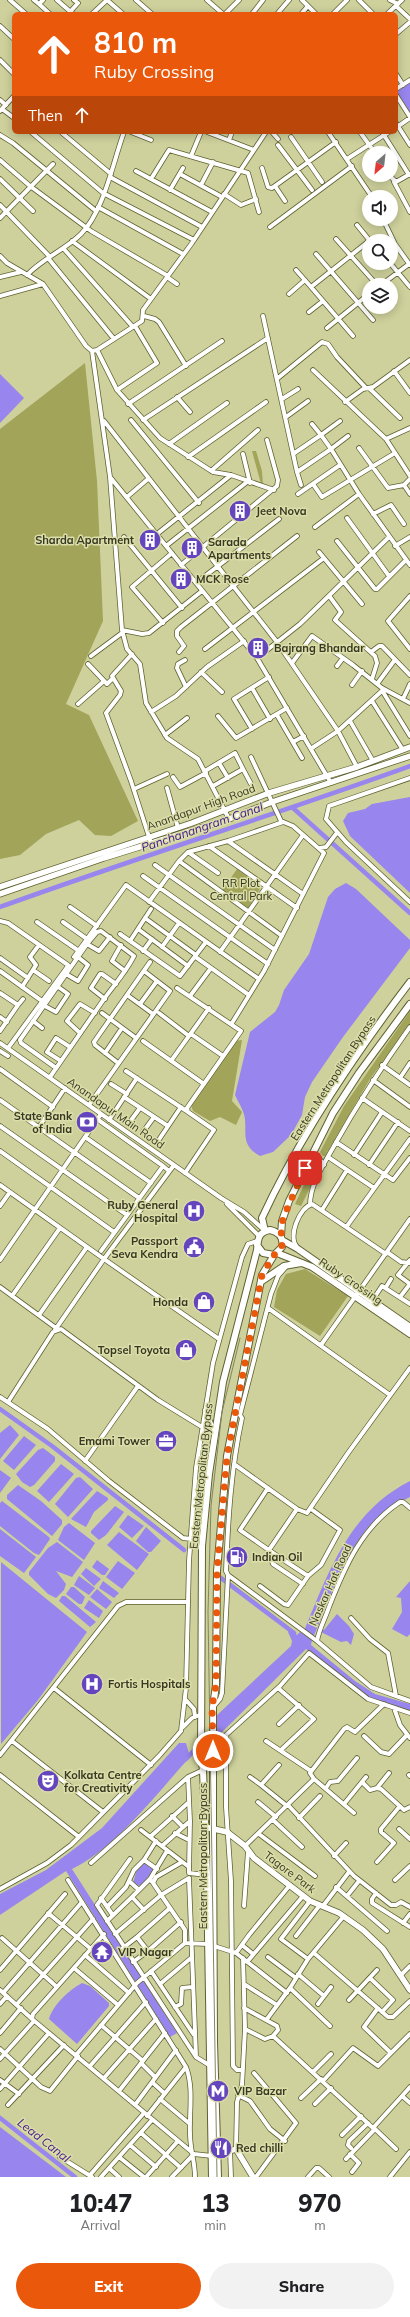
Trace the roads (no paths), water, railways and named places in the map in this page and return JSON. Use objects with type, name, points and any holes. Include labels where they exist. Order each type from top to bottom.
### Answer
[{"type":"main road","name":"Anandapur High Road","points":[[0,888],[178,828],[269,793],[357,767],[410,747]]},
{"type":"main road","name":"Anandapur High Road","points":[[0,894],[229,819],[272,802],[331,784],[410,756]]},
{"type":"main road","name":"Eastern Metropolitan Bypass","points":[[265,1231],[262,1218],[290,1164],[365,1042],[410,982]]},
{"type":"main road","name":"Eastern Metropolitan Bypass","points":[[281,1238],[287,1208],[332,1114],[346,1092],[410,1004]]},
{"type":"main road","points":[[258,1241],[265,1231],[273,1231],[358,1294],[372,1301],[410,1327]]},
{"type":"main road","points":[[275,1254],[282,1248],[281,1238]]},
{"type":"main road","name":"Eastern Metropolitan Bypass","points":[[218,2177],[215,2156],[214,2042],[206,1827],[200,1771],[201,1757],[198,1716],[202,1546],[214,1430],[223,1382],[250,1283],[258,1241]]},
{"type":"main road","name":"Ruby Crossing","points":[[258,1241],[263,1253],[275,1254],[305,1263],[358,1294],[410,1334]]},
{"type":"main road","name":"Eastern Metropolitan Bypass","points":[[211,1945],[213,1825],[212,1707],[216,1685],[217,1571],[227,1456],[262,1275],[275,1254]]},
{"type":"main road","points":[[262,1281],[274,1271],[289,1264],[305,1263]]},
{"type":"main road","points":[[222,1513],[229,1514]]},
{"type":"main road","name":"Tagore Park","points":[[206,1827],[213,1825],[227,1832],[245,1846],[248,1852],[303,1896],[310,1901],[344,1916],[374,1940],[401,1975],[410,1990]]},
{"type":"main road","points":[[211,1945],[209,2065],[215,2156],[212,2177]]},
{"type":"main road","points":[[215,2156],[236,2149],[253,2177]]},
{"type":"street","points":[[10,0],[24,12]]},
{"type":"street","points":[[34,0],[48,12]]},
{"type":"street","points":[[39,4],[43,0]]},
{"type":"street","points":[[57,0],[71,12]]},
{"type":"street","points":[[73,12],[78,3],[74,0]]},
{"type":"street","points":[[94,12],[107,0],[121,12]]},
{"type":"street","points":[[136,0],[150,12]]},
{"type":"street","points":[[226,12],[239,0]]},
{"type":"street","points":[[254,12],[263,0]]},
{"type":"street","points":[[279,12],[288,0]]},
{"type":"street","points":[[302,0],[314,12]]},
{"type":"street","points":[[302,12],[311,0]]},
{"type":"street","points":[[335,12],[347,0]]},
{"type":"street","points":[[359,0],[371,12]]},
{"type":"street","points":[[390,0],[397,5],[409,23],[398,32]]},
{"type":"street","points":[[389,12],[402,0]]},
{"type":"street","points":[[211,1],[222,12]]},
{"type":"street","points":[[0,26],[12,37]]},
{"type":"street","points":[[0,60],[12,72]]},
{"type":"street","points":[[398,77],[403,85]]},
{"type":"street","points":[[398,88],[410,80]]},
{"type":"street","points":[[3,108],[12,98]]},
{"type":"street","points":[[398,98],[410,117],[398,124]]},
{"type":"street","points":[[0,100],[3,108],[12,116]]},
{"type":"street","points":[[398,127],[410,145]]},
{"type":"street","points":[[33,134],[103,193],[194,240]]},
{"type":"street","points":[[63,134],[111,175],[202,227]]},
{"type":"street","points":[[27,275],[72,241],[87,227],[97,209],[111,175],[123,134]]},
{"type":"street","points":[[136,134],[151,140]]},
{"type":"street","points":[[192,156],[199,134]]},
{"type":"street","points":[[212,134],[254,150]]},
{"type":"street","points":[[229,140],[231,134]]},
{"type":"street","points":[[94,350],[142,321],[144,316],[143,310],[194,240],[265,134]]},
{"type":"street","points":[[274,134],[278,139]]},
{"type":"street","points":[[330,134],[367,190]]},
{"type":"street","points":[[362,134],[369,144]]},
{"type":"street","points":[[347,159],[383,134],[409,174],[398,180]]},
{"type":"street","points":[[0,135],[97,209],[183,254]]},
{"type":"street","points":[[290,137],[322,182]]},
{"type":"street","points":[[262,168],[268,187],[275,186],[336,142]]},
{"type":"street","points":[[278,144],[312,190]]},
{"type":"street","points":[[151,179],[169,150],[240,170],[248,173],[259,212]]},
{"type":"street","points":[[0,160],[30,186],[87,227],[168,276],[177,284]]},
{"type":"street","points":[[201,185],[213,162]]},
{"type":"street","points":[[0,218],[53,164]]},
{"type":"street","points":[[270,227],[352,166]]},
{"type":"street","points":[[170,190],[184,168]]},
{"type":"street","points":[[136,171],[212,212]]},
{"type":"street","points":[[180,174],[241,205],[256,199]]},
{"type":"street","points":[[0,179],[33,211]]},
{"type":"street","points":[[394,182],[410,212]]},
{"type":"street","points":[[275,186],[285,201]]},
{"type":"street","points":[[0,205],[49,257],[114,339]]},
{"type":"street","points":[[357,225],[364,234]]},
{"type":"street","points":[[336,239],[371,278]]},
{"type":"street","points":[[72,241],[151,299]]},
{"type":"street","points":[[390,278],[410,264],[398,246]]},
{"type":"street","points":[[311,287],[362,247]]},
{"type":"street","points":[[62,248],[134,326],[157,363],[117,390]]},
{"type":"street","points":[[316,254],[373,320]]},
{"type":"street","points":[[0,256],[21,272],[43,284],[86,346],[94,350],[117,390],[153,432],[188,457],[211,471],[231,475],[249,483],[274,490]]},
{"type":"street","points":[[296,270],[353,336]]},
{"type":"street","points":[[0,277],[21,272]]},
{"type":"street","points":[[398,272],[410,286]]},
{"type":"street","points":[[289,294],[305,280]]},
{"type":"street","points":[[0,296],[43,284]]},
{"type":"street","points":[[327,328],[362,300]]},
{"type":"street","points":[[309,312],[323,301]]},
{"type":"street","points":[[144,316],[150,317],[159,322],[186,366]]},
{"type":"street","points":[[263,316],[278,378],[297,472],[301,484]]},
{"type":"street","points":[[143,420],[268,338]]},
{"type":"street","points":[[128,404],[222,341]]},
{"type":"street","points":[[278,378],[322,342],[328,344],[337,357],[400,418]]},
{"type":"street","points":[[94,350],[110,477],[122,631],[127,649],[140,664],[144,697],[151,712],[165,735],[194,754],[206,772],[226,810],[229,819]]},
{"type":"street","points":[[345,402],[410,360]]},
{"type":"street","points":[[314,370],[345,402],[386,439],[410,478],[404,485],[388,488],[358,448]]},
{"type":"street","points":[[394,370],[410,392]]},
{"type":"street","points":[[282,399],[298,388]]},
{"type":"street","points":[[177,397],[190,412]]},
{"type":"street","points":[[286,417],[308,401]]},
{"type":"street","points":[[188,457],[266,402]]},
{"type":"street","points":[[169,444],[227,403]]},
{"type":"street","points":[[131,420],[147,437],[199,503]]},
{"type":"street","points":[[104,421],[202,547],[254,610],[338,731],[357,767]]},
{"type":"street","points":[[293,454],[340,421]]},
{"type":"street","points":[[312,424],[395,546],[410,565]]},
{"type":"street","points":[[386,439],[410,428]]},
{"type":"street","points":[[211,471],[258,430]]},
{"type":"street","points":[[147,437],[153,432]]},
{"type":"street","points":[[297,472],[348,436]]},
{"type":"street","points":[[181,565],[274,490],[279,484],[268,440]]},
{"type":"street","points":[[313,484],[322,497],[395,453]]},
{"type":"street","points":[[243,454],[249,483]]},
{"type":"street","points":[[298,494],[340,465]]},
{"type":"street","points":[[157,534],[199,503],[231,475]]},
{"type":"street","points":[[110,477],[257,658],[312,748],[331,784]]},
{"type":"street","points":[[127,497],[148,478]]},
{"type":"street","points":[[166,546],[249,483]]},
{"type":"street","points":[[404,485],[410,494]]},
{"type":"street","points":[[315,526],[359,494]]},
{"type":"street","points":[[373,514],[391,505],[404,524]]},
{"type":"street","points":[[347,518],[389,576]]},
{"type":"street","points":[[196,583],[217,565],[279,519]]},
{"type":"street","points":[[179,652],[184,646],[177,636],[177,631],[297,536]]},
{"type":"street","points":[[124,537],[182,608]]},
{"type":"street","points":[[257,658],[300,624],[330,597],[371,553],[389,537]]},
{"type":"street","points":[[395,546],[410,537]]},
{"type":"street","points":[[336,541],[374,589],[377,589],[406,560]]},
{"type":"street","points":[[319,552],[362,604]]},
{"type":"street","points":[[163,623],[132,587],[172,553]]},
{"type":"street","points":[[205,649],[254,610],[324,558]]},
{"type":"street","points":[[91,656],[122,631],[145,634],[163,623],[202,591]]},
{"type":"street","points":[[410,596],[388,621],[410,649]]},
{"type":"street","points":[[330,597],[341,612],[336,620],[372,652],[377,663],[372,679]]},
{"type":"street","points":[[292,663],[312,636],[362,671],[383,690],[410,736]]},
{"type":"street","points":[[151,712],[176,696],[201,672],[244,641]]},
{"type":"street","points":[[372,652],[380,645],[410,676]]},
{"type":"street","points":[[88,664],[103,682],[107,684],[132,654]]},
{"type":"street","points":[[338,666],[343,658]]},
{"type":"street","points":[[185,660],[178,664],[177,668],[186,687]]},
{"type":"street","points":[[377,684],[394,661]]},
{"type":"street","points":[[352,685],[362,671]]},
{"type":"street","points":[[201,672],[222,692]]},
{"type":"street","points":[[252,729],[234,699],[268,677]]},
{"type":"street","points":[[112,679],[121,691],[120,695],[106,711],[106,715],[134,789],[150,844]]},
{"type":"street","points":[[78,704],[103,682]]},
{"type":"street","points":[[403,699],[410,684]]},
{"type":"street","points":[[252,688],[270,719]]},
{"type":"street","points":[[383,690],[410,703]]},
{"type":"street","points":[[312,748],[338,731],[383,690]]},
{"type":"street","points":[[372,701],[402,750]]},
{"type":"street","points":[[218,716],[234,738],[287,708]]},
{"type":"street","points":[[277,715],[302,758]]},
{"type":"street","points":[[165,735],[187,718]]},
{"type":"street","points":[[350,721],[373,761]]},
{"type":"street","points":[[293,742],[304,736]]},
{"type":"street","points":[[173,777],[180,787],[206,772],[235,752],[251,784]]},
{"type":"street","points":[[232,1023],[268,964],[323,856],[323,852],[320,848],[293,826],[283,822],[278,816],[269,793],[251,757]]},
{"type":"street","points":[[219,763],[228,778]]},
{"type":"street","points":[[213,786],[244,769]]},
{"type":"street","points":[[134,789],[166,774]]},
{"type":"street","points":[[410,778],[329,806],[326,819],[346,842],[410,902]]},
{"type":"street","points":[[167,788],[178,828]]},
{"type":"street","points":[[149,902],[179,861],[188,852],[228,841],[283,822]]},
{"type":"street","points":[[320,848],[326,847],[336,834]]},
{"type":"street","points":[[220,952],[303,835]]},
{"type":"street","points":[[228,841],[303,894]]},
{"type":"street","points":[[209,846],[296,908]]},
{"type":"street","points":[[188,852],[218,873]]},
{"type":"street","points":[[179,861],[248,913],[282,936]]},
{"type":"street","points":[[155,866],[170,874],[275,950]]},
{"type":"street","points":[[143,876],[268,964]]},
{"type":"street","points":[[56,1068],[20,1042],[68,965],[126,885],[259,979]]},
{"type":"street","points":[[70,907],[97,926]]},
{"type":"street","points":[[130,941],[151,909]]},
{"type":"street","points":[[145,918],[249,995]]},
{"type":"street","points":[[0,921],[8,923],[68,965]]},
{"type":"street","points":[[37,922],[79,951]]},
{"type":"street","points":[[63,922],[87,939]]},
{"type":"street","points":[[162,947],[179,923]]},
{"type":"street","points":[[138,929],[188,966]]},
{"type":"street","points":[[8,1048],[99,930],[110,937],[134,956],[50,1077]]},
{"type":"street","points":[[120,934],[177,976],[182,975],[197,957],[206,942]]},
{"type":"street","points":[[87,944],[99,951],[110,937]]},
{"type":"street","points":[[143,951],[152,939]]},
{"type":"street","points":[[22,987],[36,965],[30,957],[39,945]]},
{"type":"street","points":[[121,945],[112,961],[125,970]]},
{"type":"street","points":[[66,974],[78,980],[88,965],[78,957]]},
{"type":"street","points":[[0,958],[28,978]]},
{"type":"street","points":[[118,1063],[94,1044],[150,962]]},
{"type":"street","points":[[190,996],[211,968]]},
{"type":"street","points":[[33,970],[49,981]]},
{"type":"street","points":[[0,971],[56,1012],[68,994],[57,986]]},
{"type":"street","points":[[89,1105],[170,990],[144,971]]},
{"type":"street","points":[[105,999],[91,988],[100,974],[116,984]]},
{"type":"street","points":[[140,1004],[157,980]]},
{"type":"street","points":[[177,988],[232,1023],[241,1031],[188,1105],[188,1112]]},
{"type":"street","points":[[0,993],[18,1005]]},
{"type":"street","points":[[127,995],[153,1014]]},
{"type":"street","points":[[0,1031],[23,999]]},
{"type":"street","points":[[80,1033],[67,1023],[74,1010],[80,1004],[95,1013]]},
{"type":"street","points":[[171,1061],[209,1008]]},
{"type":"street","points":[[159,1012],[190,1035],[223,1056]]},
{"type":"street","points":[[102,1013],[136,1038]]},
{"type":"street","points":[[0,1017],[7,1022]]},
{"type":"street","points":[[33,1021],[42,1028]]},
{"type":"street","points":[[298,1249],[293,1241],[293,1234],[301,1216],[310,1204],[311,1190],[336,1142],[382,1065],[410,1027]]},
{"type":"street","points":[[105,1053],[122,1028]]},
{"type":"street","points":[[61,1062],[47,1052],[47,1050],[56,1038],[70,1047]]},
{"type":"street","points":[[143,1041],[204,1084]]},
{"type":"street","name":"Anandapur Main Road","points":[[0,1043],[221,1198],[244,1212],[265,1231]]},
{"type":"street","points":[[0,1051],[8,1056]]},
{"type":"street","points":[[400,1078],[410,1063]]},
{"type":"street","points":[[382,1065],[410,1085]]},
{"type":"street","points":[[0,1069],[53,1107]]},
{"type":"street","points":[[126,1071],[214,1130],[185,1173]]},
{"type":"street","points":[[109,1120],[137,1078]]},
{"type":"street","points":[[373,1080],[410,1107]]},
{"type":"street","points":[[111,1084],[140,1108],[168,1126]]},
{"type":"street","points":[[39,1127],[66,1088]]},
{"type":"street","points":[[362,1098],[410,1131]]},
{"type":"street","points":[[0,1100],[139,1198]]},
{"type":"street","points":[[129,1123],[140,1108]]},
{"type":"street","points":[[158,1142],[181,1108]]},
{"type":"street","points":[[354,1155],[382,1112]]},
{"type":"street","points":[[0,1260],[101,1114]]},
{"type":"street","points":[[143,1132],[154,1117]]},
{"type":"street","points":[[97,1119],[169,1171]]},
{"type":"street","points":[[369,1165],[398,1122]]},
{"type":"street","points":[[0,1126],[127,1215]]},
{"type":"street","points":[[85,1137],[151,1183]]},
{"type":"street","points":[[347,1226],[410,1138]]},
{"type":"street","points":[[336,1142],[393,1180],[410,1158]]},
{"type":"street","points":[[0,1150],[114,1232]]},
{"type":"street","points":[[314,1152],[324,1165]]},
{"type":"street","points":[[328,1157],[374,1188]]},
{"type":"street","points":[[8,1402],[53,1332],[104,1259],[174,1165]]},
{"type":"street","points":[[101,1251],[163,1166]]},
{"type":"street","points":[[322,1210],[348,1170]]},
{"type":"street","points":[[0,1185],[219,1339]]},
{"type":"street","points":[[0,1206],[10,1192]]},
{"type":"street","name":"Anandapur Main Road","points":[[221,1198],[258,1241]]},
{"type":"street","points":[[310,1204],[315,1205],[401,1262],[409,1262]]},
{"type":"street","points":[[321,1345],[410,1219]]},
{"type":"street","points":[[12,1296],[60,1228]]},
{"type":"street","points":[[0,1889],[47,1863],[79,1837],[150,1765],[178,1735],[182,1727],[185,1699],[190,1539],[202,1427],[219,1339],[242,1257],[248,1244],[258,1241]]},
{"type":"street","points":[[39,1315],[87,1247]]},
{"type":"street","points":[[400,1297],[410,1284],[398,1275],[409,1262]]},
{"type":"street","points":[[212,1707],[220,1699],[222,1693],[228,1577],[226,1571],[229,1514],[234,1464],[246,1385],[250,1381],[275,1281],[289,1264]]},
{"type":"street","points":[[386,1287],[391,1279]]},
{"type":"street","points":[[372,1301],[382,1286],[386,1287],[410,1304]]},
{"type":"street","points":[[0,1287],[56,1328]]},
{"type":"street","points":[[268,1308],[390,1395]]},
{"type":"street","points":[[53,1332],[58,1329],[63,1330],[138,1386],[202,1427]]},
{"type":"street","points":[[234,1464],[297,1510],[305,1514],[311,1508],[410,1368]]},
{"type":"street","points":[[85,1461],[138,1386]]},
{"type":"street","points":[[0,1397],[48,1429],[85,1461],[183,1538],[190,1539]]},
{"type":"street","points":[[205,1410],[214,1430]]},
{"type":"street","points":[[227,1456],[235,1458]]},
{"type":"street","points":[[268,1488],[240,1530],[308,1576]]},
{"type":"street","name":"Naskar Hat Road","points":[[410,1508],[405,1503],[400,1502],[377,1520],[365,1534],[341,1578],[318,1632],[317,1641],[371,1687],[410,1701]]},
{"type":"street","points":[[260,1586],[284,1604],[288,1605],[308,1576],[321,1564],[340,1530],[311,1508]]},
{"type":"street","points":[[269,1550],[297,1510]]},
{"type":"street","points":[[273,1553],[271,1559],[273,1564],[303,1584]]},
{"type":"street","points":[[228,1577],[317,1641]]},
{"type":"street","points":[[0,1755],[113,1612],[122,1604],[188,1602]]},
{"type":"street","points":[[351,1618],[370,1639],[388,1653],[396,1696]]},
{"type":"street","points":[[242,2070],[234,2068],[233,2053],[234,1952],[230,1850],[227,1832],[226,1735],[278,1688],[309,1653],[362,1695],[410,1713]]},
{"type":"street","points":[[54,1688],[150,1765]]},
{"type":"street","points":[[278,1688],[314,1719],[281,1750]]},
{"type":"street","points":[[182,1727],[198,1716],[185,1699]]},
{"type":"street","points":[[311,1771],[346,1727],[355,1732],[384,1704]]},
{"type":"street","points":[[279,1724],[298,1705]]},
{"type":"street","points":[[364,1736],[381,1752],[389,1754],[409,1736],[400,1724],[394,1708]]},
{"type":"street","points":[[12,1741],[103,1812]]},
{"type":"street","points":[[266,1741],[311,1771],[310,1774],[314,1779],[354,1813]]},
{"type":"street","points":[[326,1788],[330,1782],[338,1781],[357,1758]]},
{"type":"street","points":[[261,1785],[279,1765]]},
{"type":"street","points":[[90,1863],[190,1776],[200,1771]]},
{"type":"street","points":[[362,1782],[370,1790],[376,1788],[389,1773]]},
{"type":"street","points":[[0,1775],[79,1837]]},
{"type":"street","points":[[188,1943],[190,1776]]},
{"type":"street","points":[[250,1777],[288,1806],[359,1881],[394,1906]]},
{"type":"street","points":[[344,1804],[366,1777]]},
{"type":"street","points":[[245,1846],[275,1819],[314,1779]]},
{"type":"street","points":[[376,1788],[381,1789],[406,1811],[410,1808]]},
{"type":"street","points":[[299,1818],[320,1796]]},
{"type":"street","points":[[150,1837],[189,1802]]},
{"type":"street","points":[[258,1802],[302,1847]]},
{"type":"street","points":[[377,1862],[394,1843],[381,1832],[380,1829],[400,1806]]},
{"type":"street","points":[[172,1816],[182,1826]]},
{"type":"street","points":[[162,1846],[190,1820]]},
{"type":"street","points":[[399,1829],[410,1839]]},
{"type":"street","points":[[141,1830],[189,1867]]},
{"type":"street","points":[[175,1833],[189,1840]]},
{"type":"street","points":[[259,1834],[315,1876]]},
{"type":"street","points":[[107,1907],[129,1882],[134,1870],[144,1860],[156,1841]]},
{"type":"street","points":[[334,1856],[346,1843]]},
{"type":"street","points":[[106,1921],[150,1879],[168,1850]]},
{"type":"street","points":[[244,1906],[248,1852]]},
{"type":"street","points":[[130,1859],[97,1905],[142,1978],[196,2057],[209,2065]]},
{"type":"street","points":[[144,1860],[157,1869]]},
{"type":"street","points":[[153,1883],[156,1877],[182,1862]]},
{"type":"street","points":[[395,1880],[410,1866]]},
{"type":"street","points":[[296,1936],[349,1872]]},
{"type":"street","points":[[189,1873],[207,1875]]},
{"type":"street","points":[[150,1879],[181,1922],[185,1930],[191,1958],[196,2057]]},
{"type":"street","points":[[115,1934],[161,1895],[189,1879]]},
{"type":"street","points":[[68,1880],[136,1984],[186,2067],[190,2083],[190,2140],[194,2154],[194,2177]]},
{"type":"street","points":[[347,1896],[359,1881]]},
{"type":"street","points":[[129,1882],[139,1890]]},
{"type":"street","points":[[234,1952],[242,1945],[290,1886]]},
{"type":"street","points":[[336,1887],[387,1931]]},
{"type":"street","points":[[376,1893],[372,1903],[410,1927]]},
{"type":"street","points":[[0,1970],[65,1894]]},
{"type":"street","points":[[245,1960],[253,1954],[303,1896]]},
{"type":"street","points":[[132,1897],[144,1910]]},
{"type":"street","points":[[101,1898],[112,1914]]},
{"type":"street","points":[[308,1959],[281,1939],[310,1901]]},
{"type":"street","points":[[0,2004],[4,1993],[82,1902]]},
{"type":"street","points":[[389,1914],[394,1906],[401,1902],[410,1907]]},
{"type":"street","points":[[124,1948],[170,1908]]},
{"type":"street","points":[[48,1913],[91,1948]]},
{"type":"street","points":[[403,1923],[410,1914]]},
{"type":"street","points":[[267,2019],[287,1993],[308,1959],[344,1916]]},
{"type":"street","points":[[17,2004],[94,1919]]},
{"type":"street","points":[[133,1962],[181,1922]]},
{"type":"street","points":[[0,2059],[6,2054],[33,2020],[57,1987],[104,1934]]},
{"type":"street","points":[[2,1938],[57,1987]]},
{"type":"street","points":[[137,1938],[148,1951]]},
{"type":"street","points":[[0,2049],[21,2066],[42,2087],[50,2091],[101,2025],[136,1984],[188,1943],[211,1945],[234,1952],[287,1993]]},
{"type":"street","points":[[242,1945],[253,1954]]},
{"type":"street","points":[[314,1952],[359,1990],[382,2012],[391,2018],[410,2002]]},
{"type":"street","points":[[85,1955],[129,1993]]},
{"type":"street","points":[[268,1956],[324,1996]]},
{"type":"street","points":[[160,1984],[191,1958]]},
{"type":"street","points":[[236,2149],[238,2095],[242,2070],[245,2029],[245,1960]]},
{"type":"street","points":[[401,1975],[410,1966]]},
{"type":"street","points":[[74,1968],[118,2005]]},
{"type":"street","points":[[349,2000],[377,1970]]},
{"type":"street","points":[[151,1971],[194,2036]]},
{"type":"street","points":[[370,1978],[392,1998],[392,2002],[382,2012]]},
{"type":"street","points":[[244,1984],[277,2005]]},
{"type":"street","points":[[175,2007],[181,2004],[182,1988],[192,1987]]},
{"type":"street","points":[[318,2004],[331,1987]]},
{"type":"street","points":[[290,1988],[330,2026]]},
{"type":"street","points":[[4,1993],[33,2020],[77,2055],[146,2115],[194,2154],[215,2156]]},
{"type":"street","points":[[90,2066],[146,2002]]},
{"type":"street","points":[[0,2033],[21,2008]]},
{"type":"street","points":[[244,2008],[267,2019],[278,2028],[273,2036],[266,2039],[245,2029]]},
{"type":"street","points":[[378,2008],[364,2027],[390,2052]]},
{"type":"street","points":[[104,2078],[156,2019]]},
{"type":"street","points":[[101,2025],[130,2048],[155,2077]]},
{"type":"street","points":[[0,2089],[49,2033]]},
{"type":"street","points":[[119,2091],[165,2033]]},
{"type":"street","points":[[301,2098],[322,2080],[353,2048],[378,2066],[390,2052],[410,2034]]},
{"type":"street","points":[[273,2036],[396,2149]]},
{"type":"street","points":[[8,2105],[34,2079],[64,2045]]},
{"type":"street","points":[[135,2105],[176,2050]]},
{"type":"street","points":[[233,2053],[243,2054]]},
{"type":"street","points":[[313,2072],[330,2054]]},
{"type":"street","points":[[60,2157],[91,2176],[160,2099],[186,2067]]},
{"type":"street","points":[[254,2073],[295,2120],[295,2127],[256,2177]]},
{"type":"street","points":[[0,2080],[19,2094]]},
{"type":"street","points":[[152,2082],[164,2093]]},
{"type":"street","points":[[346,2159],[410,2087]]},
{"type":"street","points":[[315,2104],[331,2088]]},
{"type":"street","points":[[238,2095],[250,2101],[270,2129],[285,2141]]},
{"type":"street","points":[[402,2096],[410,2103]]},
{"type":"street","points":[[160,2099],[190,2124]]},
{"type":"street","points":[[342,2135],[361,2116]]},
{"type":"street","points":[[102,2177],[152,2120]]},
{"type":"street","points":[[351,2148],[348,2145],[349,2141],[368,2123]]},
{"type":"street","points":[[141,2133],[181,2168]]},
{"type":"street","points":[[119,2157],[145,2177],[156,2167],[178,2141]]},
{"type":"street","points":[[130,2145],[156,2167]]},
{"type":"street","points":[[230,2150],[232,2177]]},
{"type":"street","points":[[172,2177],[194,2154]]},
{"type":"street","points":[[350,2154],[359,2163],[352,2172]]},
{"type":"street","points":[[390,2177],[409,2156]]},
{"type":"street","points":[[109,2168],[119,2177]]},
{"type":"street","points":[[308,2177],[316,2168],[329,2177]]},
{"type":"waterway","name":"Panchanangram Canal","points":[[0,907],[410,766]]},
{"type":"waterway","points":[[293,808],[410,913]]},
{"type":"waterway","points":[[0,1409],[52,1446],[184,1550]]},
{"type":"waterway","points":[[217,1575],[294,1633]]},
{"type":"waterway","points":[[186,1759],[213,1730]]},
{"type":"waterway","name":"Lead Canal","points":[[0,2118],[75,2177]]},
{"type":"railway","points":[[217,2177],[208,1612],[211,1506],[222,1412],[240,1338]]},
{"type":"place","name":"Jeet Nova","points":[[240,511]]},
{"type":"place","name":"Sharda Apartment","points":[[150,540]]},
{"type":"place","name":"Sarada Apartments","points":[[192,548]]},
{"type":"place","name":"MCK Rose","points":[[181,579]]},
{"type":"place","name":"Bajrang Bhandar","points":[[258,648]]},
{"type":"place","name":"State Bank of India","points":[[87,1122]]},
{"type":"place","name":"Ruby General Hospital","points":[[194,1211]]},
{"type":"place","name":"Passport Seva Kendra","points":[[194,1247]]},
{"type":"place","name":"Honda","points":[[204,1302]]},
{"type":"place","name":"Topsel Toyota","points":[[186,1350]]},
{"type":"place","name":"Emami Tower","points":[[166,1441]]},
{"type":"place","name":"Indian Oil","points":[[237,1557]]},
{"type":"place","name":"Fortis Hospitals","points":[[92,1684]]},
{"type":"place","name":"Kolkata Centre for Creativity","points":[[48,1781]]},
{"type":"place","name":"VIP Nagar","points":[[102,1952]]},
{"type":"place","name":"VIP Bazar","points":[[218,2091]]},
{"type":"place","name":"Red chilli","points":[[221,2148]]},
{"type":"park label","name":"RR Plot Central Park","points":[[241,889]]}]
